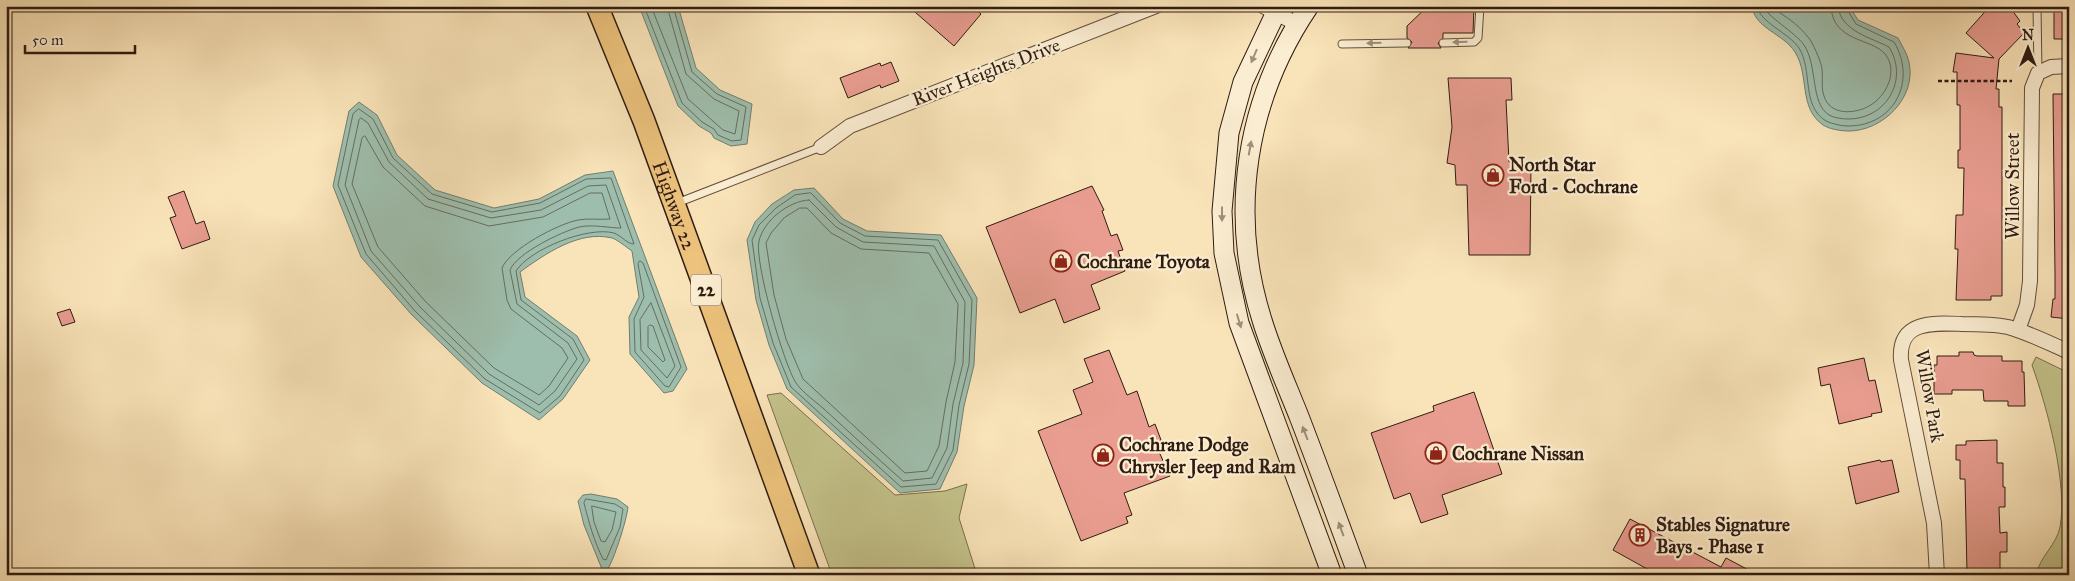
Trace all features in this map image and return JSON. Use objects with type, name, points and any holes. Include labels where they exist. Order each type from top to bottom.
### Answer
[{"type":"main road","name":"Highway 22","points":[[597,6],[674,204],[809,575]]},
{"type":"street","name":"River Heights Drive","points":[[821,147],[850,126],[1156,6]]},
{"type":"street","points":[[1309,6],[1297,24],[1267,84],[1250,144],[1244,200],[1249,266],[1262,321],[1323,478],[1358,575]]},
{"type":"street","points":[[1297,24],[1272,8],[1243,82],[1229,134],[1222,211],[1227,273],[1239,323],[1332,575]]},
{"type":"street","points":[[2038,73],[2052,67],[2069,66]]},
{"type":"street","name":"Willow Street","points":[[2018,330],[2029,293],[2031,98],[2034,81],[2038,73]]},
{"type":"street","points":[[1227,273],[1249,266]]},
{"type":"street","name":"Willow Park","points":[[1937,575],[1934,523],[1901,360],[1902,344],[1905,337],[1915,328],[1931,323],[1977,324],[2018,330],[2069,352]]},
{"type":"street","points":[[1300,489],[1323,478]]},
{"type":"lane","points":[[1443,43],[1474,42],[1478,38],[1480,6]]},
{"type":"lane","points":[[2037,6],[2038,73]]},
{"type":"lane","points":[[1342,44],[1407,43]]},
{"type":"lane","points":[[674,204],[821,147]]},
{"type":"path","points":[[1938,81],[2012,81]]},
{"type":"shaded area","points":[[2036,357],[2069,373],[2069,575],[2036,575],[2058,533],[2062,509],[2059,468],[2055,446],[2032,365]]},
{"type":"shaded area","points":[[781,393],[895,495],[945,491],[967,484],[959,518],[977,575],[832,575],[767,395]]},
{"type":"water","points":[[639,6],[678,6],[696,68],[720,90],[752,104],[747,144],[731,146],[714,138],[711,133],[699,126],[678,106]]},
{"type":"water","points":[[1752,6],[1849,6],[1858,20],[1898,38],[1909,62],[1910,75],[1908,88],[1902,100],[1885,119],[1861,130],[1842,131],[1823,125],[1815,118],[1810,109],[1802,71],[1795,52],[1784,40],[1758,20]]},
{"type":"water","points":[[359,102],[377,115],[397,155],[435,190],[494,208],[539,199],[585,175],[613,171],[687,369],[673,391],[664,393],[630,354],[629,317],[639,297],[632,251],[612,238],[600,236],[587,237],[563,245],[520,272],[525,297],[577,336],[590,360],[563,399],[539,420],[482,383],[411,314],[361,257],[333,186],[349,111]]},
{"type":"water","points":[[814,188],[843,219],[867,231],[941,235],[977,298],[974,365],[964,406],[957,452],[940,489],[900,493],[787,389],[769,345],[756,300],[747,240],[755,222],[772,204],[794,190]]},
{"type":"water","points":[[591,494],[617,499],[628,507],[615,553],[604,574],[584,525],[578,501],[583,495]]},
{"type":"building","points":[[908,6],[972,6],[981,14],[954,46]]},
{"type":"building","points":[[1428,6],[1474,6],[1473,33],[1443,33],[1443,38],[1438,43],[1441,48],[1408,48],[1412,42],[1407,38],[1407,26]]},
{"type":"building","points":[[1990,6],[2009,6],[2020,21],[2017,24],[2024,33],[1999,59],[1996,89],[1999,89],[1999,107],[2002,107],[2002,296],[1991,296],[1991,300],[1956,300],[1958,249],[1955,249],[1956,215],[1963,215],[1964,168],[1958,168],[1960,105],[1957,105],[1957,72],[1953,72],[1956,53],[1994,58],[1966,33]]},
{"type":"building","points":[[2069,6],[2069,39],[2054,39],[2054,7]]},
{"type":"building","points":[[891,62],[899,81],[881,88],[880,85],[848,98],[840,78],[880,63],[881,66]]},
{"type":"building","name":"North Star Ford - Cochrane","points":[[1448,78],[1511,78],[1512,100],[1506,100],[1509,162],[1531,163],[1530,255],[1469,255],[1467,185],[1456,185],[1455,165],[1447,163],[1452,127]]},
{"type":"building","points":[[2053,94],[2069,94],[2069,319],[2051,317],[2053,299],[2055,299]]},
{"type":"building","name":"Cochrane Toyota","points":[[1092,186],[1104,210],[1102,211],[1111,236],[1117,234],[1123,250],[1118,251],[1125,271],[1091,285],[1100,309],[1064,323],[1055,299],[1020,313],[986,227]]},
{"type":"building","points":[[184,191],[196,224],[204,221],[210,239],[182,249],[170,218],[176,216],[168,197]]},
{"type":"building","points":[[70,309],[75,322],[62,326],[57,313]]},
{"type":"building","name":"Cochrane Dodge Chrysler Jeep and Ram","points":[[1109,350],[1127,395],[1137,391],[1149,427],[1155,424],[1161,440],[1155,443],[1170,476],[1124,493],[1132,515],[1126,517],[1128,523],[1081,541],[1038,431],[1082,414],[1073,390],[1093,382],[1084,359]]},
{"type":"building","points":[[1959,352],[1973,352],[1977,356],[2002,356],[2002,361],[2022,361],[2025,406],[2008,406],[2008,401],[1984,401],[1983,390],[1952,390],[1952,394],[1934,394],[1934,365],[1937,365],[1937,356],[1959,356]]},
{"type":"building","points":[[1864,358],[1869,381],[1875,380],[1882,412],[1839,424],[1830,384],[1821,386],[1818,368]]},
{"type":"building","name":"Cochrane Nissan","points":[[1474,392],[1502,474],[1442,495],[1448,514],[1421,523],[1410,493],[1394,499],[1371,433],[1434,411],[1433,406]]},
{"type":"building","points":[[1997,440],[1997,463],[2003,463],[2003,487],[2005,487],[2005,507],[1999,507],[2000,533],[2007,532],[2007,552],[2000,552],[2000,573],[1967,573],[1965,479],[1960,479],[1960,460],[1956,460],[1956,445],[1966,445],[1966,441]]},
{"type":"building","points":[[1880,460],[1881,462],[1892,460],[1899,492],[1856,504],[1848,467]]},
{"type":"building","name":"Stables Signature Bays - Phase 1","points":[[1630,519],[1721,567],[1726,558],[1758,575],[1658,575],[1613,550]]},
{"type":"place","name":"North Star Ford - Cochrane","points":[[1493,175]]},
{"type":"place","name":"Cochrane Toyota","points":[[1061,261]]},
{"type":"place","name":"Cochrane Nissan","points":[[1436,453]]},
{"type":"place","name":"Cochrane Dodge Chrysler Jeep and Ram","points":[[1103,455]]},
{"type":"place","name":"Stables Signature Bays - Phase 1","points":[[1640,535]]}]
